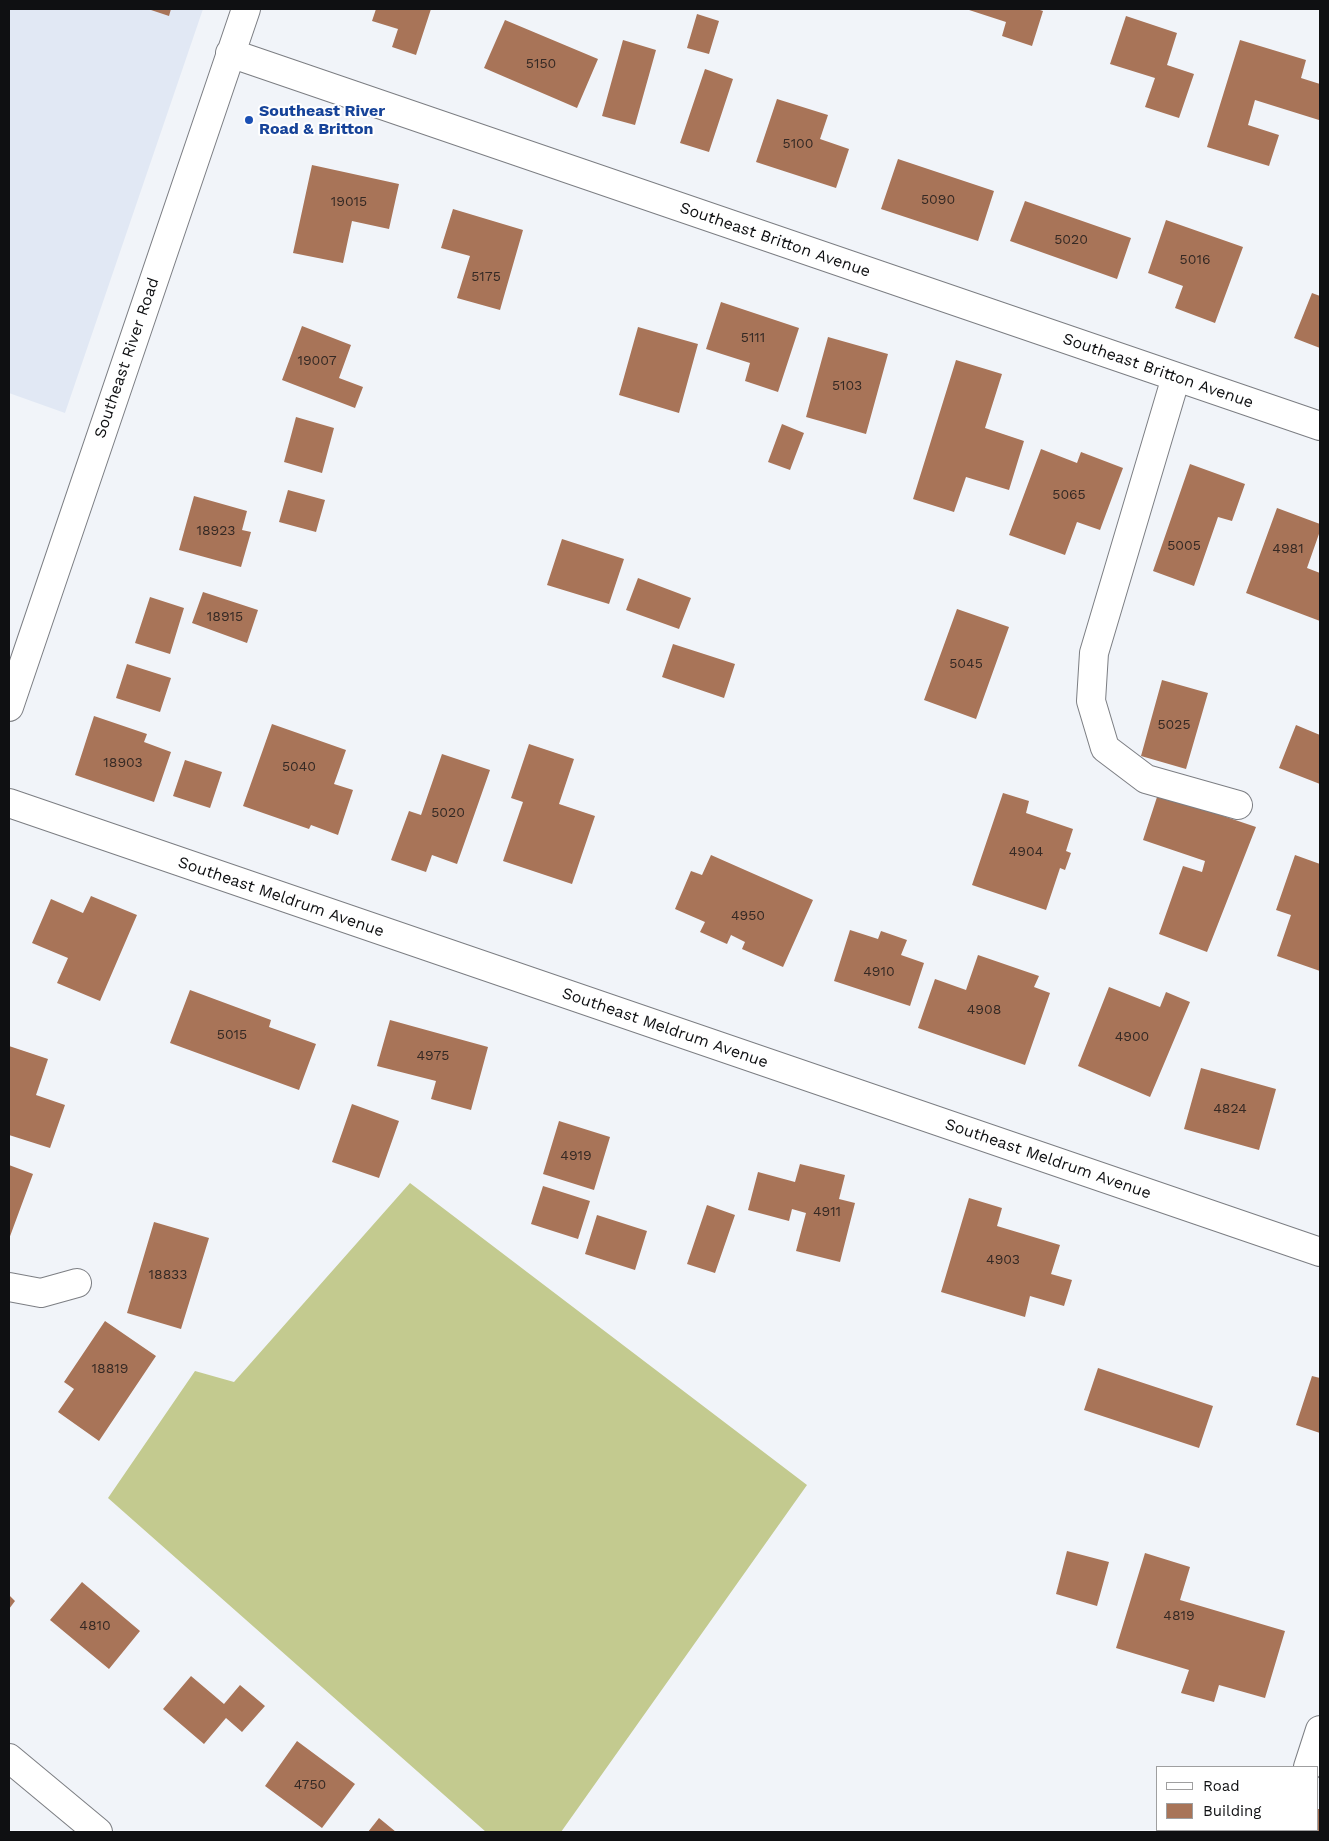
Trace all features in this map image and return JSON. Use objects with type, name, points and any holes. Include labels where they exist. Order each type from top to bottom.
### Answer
[{"type":"street","name":"Southeast River Road","points":[[9,707],[246,9]]},
{"type":"street","name":"Southeast Britton Avenue","points":[[230,53],[1320,426]]},
{"type":"street","points":[[1176,377],[1094,652],[1090,701],[1105,748],[1146,780],[1238,805]]},
{"type":"street","name":"Southeast Meldrum Avenue","points":[[9,803],[1320,1252]]},
{"type":"street","points":[[9,1287],[41,1293],[77,1283]]},
{"type":"street","points":[[1308,1766],[1320,1730]]},
{"type":"street","points":[[9,1758],[98,1832]]},
{"type":"shaded area","points":[[9,9],[203,9],[65,413],[9,393]]},
{"type":"green space","points":[[410,1183],[807,1485],[561,1832],[486,1832],[108,1498],[195,1371],[234,1382]]},
{"type":"building","points":[[148,9],[171,9],[169,16]]},
{"type":"building","points":[[376,9],[431,9],[416,55],[392,47],[398,29],[372,21]]},
{"type":"building","points":[[966,9],[1037,9],[1043,11],[1032,46],[1002,36],[1006,22]]},
{"type":"building","points":[[697,14],[719,21],[709,54],[687,48]]},
{"type":"building","points":[[1126,16],[1177,33],[1167,65],[1194,74],[1179,118],[1145,107],[1155,78],[1110,64]]},
{"type":"building","points":[[505,20],[598,59],[577,108],[484,68]]},
{"type":"building","points":[[623,40],[656,50],[635,125],[602,116]]},
{"type":"building","points":[[1240,40],[1306,60],[1301,78],[1320,84],[1319,120],[1255,100],[1248,125],[1279,135],[1269,166],[1207,147]]},
{"type":"building","points":[[705,69],[733,79],[709,152],[680,143]]},
{"type":"building","points":[[777,99],[828,115],[820,139],[849,149],[836,188],[756,162]]},
{"type":"building","points":[[898,159],[994,191],[978,241],[881,209]]},
{"type":"building","points":[[312,165],[399,184],[389,229],[352,221],[343,263],[293,253]]},
{"type":"building","points":[[1025,201],[1131,238],[1117,279],[1010,241]]},
{"type":"building","points":[[453,209],[523,230],[500,310],[457,298],[470,256],[441,248]]},
{"type":"building","points":[[1166,220],[1243,247],[1215,323],[1175,308],[1183,286],[1148,273]]},
{"type":"building","points":[[1312,293],[1320,296],[1320,348],[1294,338]]},
{"type":"building","points":[[721,302],[799,328],[778,392],[745,381],[750,363],[706,349]]},
{"type":"building","points":[[302,326],[351,345],[339,378],[363,387],[355,408],[282,380]]},
{"type":"building","points":[[638,327],[698,344],[679,413],[619,395]]},
{"type":"building","points":[[828,337],[888,354],[866,434],[806,417]]},
{"type":"building","points":[[956,360],[1002,374],[985,428],[1024,441],[1009,490],[966,477],[954,512],[913,499]]},
{"type":"building","points":[[296,417],[334,428],[322,473],[284,462]]},
{"type":"building","points":[[782,424],[804,433],[790,470],[768,462]]},
{"type":"building","points":[[1041,449],[1077,463],[1081,452],[1123,468],[1100,530],[1077,522],[1065,555],[1009,535]]},
{"type":"building","points":[[1190,464],[1245,484],[1232,521],[1218,517],[1194,586],[1153,571]]},
{"type":"building","points":[[288,490],[325,500],[316,532],[279,522]]},
{"type":"building","points":[[194,496],[247,511],[242,530],[251,532],[241,567],[179,550]]},
{"type":"building","points":[[1277,508],[1320,524],[1320,531],[1307,568],[1320,573],[1320,621],[1246,593]]},
{"type":"building","points":[[562,539],[624,559],[609,604],[547,585]]},
{"type":"building","points":[[638,578],[691,598],[679,629],[626,610]]},
{"type":"building","points":[[203,592],[258,610],[247,643],[192,623]]},
{"type":"building","points":[[150,597],[184,608],[170,654],[135,643]]},
{"type":"building","points":[[957,609],[1009,627],[976,719],[924,700]]},
{"type":"building","points":[[673,644],[735,664],[724,698],[662,677]]},
{"type":"building","points":[[127,664],[171,678],[160,712],[116,698]]},
{"type":"building","points":[[1162,680],[1208,693],[1186,769],[1141,756]]},
{"type":"building","points":[[94,716],[147,734],[144,742],[171,752],[154,802],[75,775]]},
{"type":"building","points":[[272,724],[346,750],[334,784],[353,790],[338,835],[311,825],[309,829],[243,806]]},
{"type":"building","points":[[1296,725],[1320,735],[1320,784],[1279,768]]},
{"type":"building","points":[[529,744],[574,759],[559,804],[595,816],[572,884],[503,861],[523,802],[511,798]]},
{"type":"building","points":[[442,754],[490,770],[457,864],[432,855],[426,872],[391,860],[409,811],[421,815]]},
{"type":"building","points":[[185,760],[222,772],[210,808],[173,796]]},
{"type":"building","points":[[1003,793],[1029,801],[1026,813],[1073,829],[1066,851],[1071,853],[1065,870],[1060,868],[1046,910],[972,885]]},
{"type":"building","points":[[1158,794],[1256,827],[1207,952],[1159,934],[1183,866],[1202,872],[1205,861],[1143,840]]},
{"type":"building","points":[[711,855],[813,900],[783,967],[742,949],[745,942],[731,935],[727,944],[700,932],[705,922],[675,909],[691,871],[702,875]]},
{"type":"building","points":[[1295,855],[1320,864],[1320,971],[1277,956],[1291,915],[1276,910]]},
{"type":"building","points":[[91,896],[137,915],[100,1001],[57,983],[68,958],[32,943],[51,899],[83,913]]},
{"type":"building","points":[[850,930],[878,939],[881,931],[907,940],[901,955],[924,963],[910,1006],[834,981]]},
{"type":"building","points":[[978,955],[1039,976],[1034,987],[1050,993],[1025,1065],[918,1028],[935,979],[966,990]]},
{"type":"building","points":[[1109,987],[1160,1007],[1166,992],[1190,1002],[1150,1097],[1078,1066]]},
{"type":"building","points":[[190,990],[271,1020],[269,1027],[316,1044],[299,1090],[170,1043]]},
{"type":"building","points":[[390,1020],[488,1047],[471,1110],[431,1099],[436,1081],[377,1066]]},
{"type":"building","points":[[9,1046],[48,1059],[36,1095],[65,1105],[50,1148],[9,1135]]},
{"type":"building","points":[[1201,1068],[1276,1089],[1259,1150],[1184,1129]]},
{"type":"building","points":[[352,1104],[399,1121],[379,1178],[332,1162]]},
{"type":"building","points":[[559,1121],[610,1137],[594,1190],[543,1174]]},
{"type":"building","points":[[800,1164],[845,1175],[839,1199],[855,1203],[840,1262],[796,1251],[806,1213],[792,1209],[789,1221],[748,1210],[758,1172],[795,1182]]},
{"type":"building","points":[[9,1165],[33,1174],[9,1239]]},
{"type":"building","points":[[543,1186],[590,1201],[578,1239],[531,1224]]},
{"type":"building","points":[[969,1198],[1002,1208],[997,1226],[1060,1245],[1051,1274],[1072,1280],[1064,1306],[1030,1296],[1025,1317],[941,1292]]},
{"type":"building","points":[[707,1205],[735,1215],[715,1273],[687,1264]]},
{"type":"building","points":[[597,1215],[647,1231],[635,1270],[585,1254]]},
{"type":"building","points":[[154,1222],[209,1238],[181,1329],[127,1313]]},
{"type":"building","points":[[105,1321],[156,1356],[99,1441],[58,1412],[74,1389],[64,1382]]},
{"type":"building","points":[[1098,1368],[1213,1406],[1199,1448],[1084,1410]]},
{"type":"building","points":[[1312,1376],[1320,1378],[1320,1433],[1296,1425]]},
{"type":"building","points":[[1067,1551],[1109,1562],[1097,1606],[1056,1594]]},
{"type":"building","points":[[1145,1553],[1190,1567],[1180,1600],[1285,1631],[1265,1698],[1219,1685],[1214,1702],[1181,1693],[1189,1670],[1116,1648]]},
{"type":"building","points":[[82,1582],[140,1631],[109,1669],[50,1620]]},
{"type":"building","points":[[9,1595],[15,1601],[9,1609]]},
{"type":"building","points":[[191,1676],[224,1704],[240,1685],[265,1706],[242,1732],[226,1718],[204,1744],[163,1709]]},
{"type":"building","points":[[297,1741],[355,1784],[322,1828],[265,1786]]},
{"type":"building","points":[[1320,1809],[1320,1832],[1293,1832],[1319,1831]]},
{"type":"building","points":[[379,1818],[396,1832],[368,1832]]},
{"type":"place","name":"Southeast River Road & Britton","points":[[249,120]]}]
